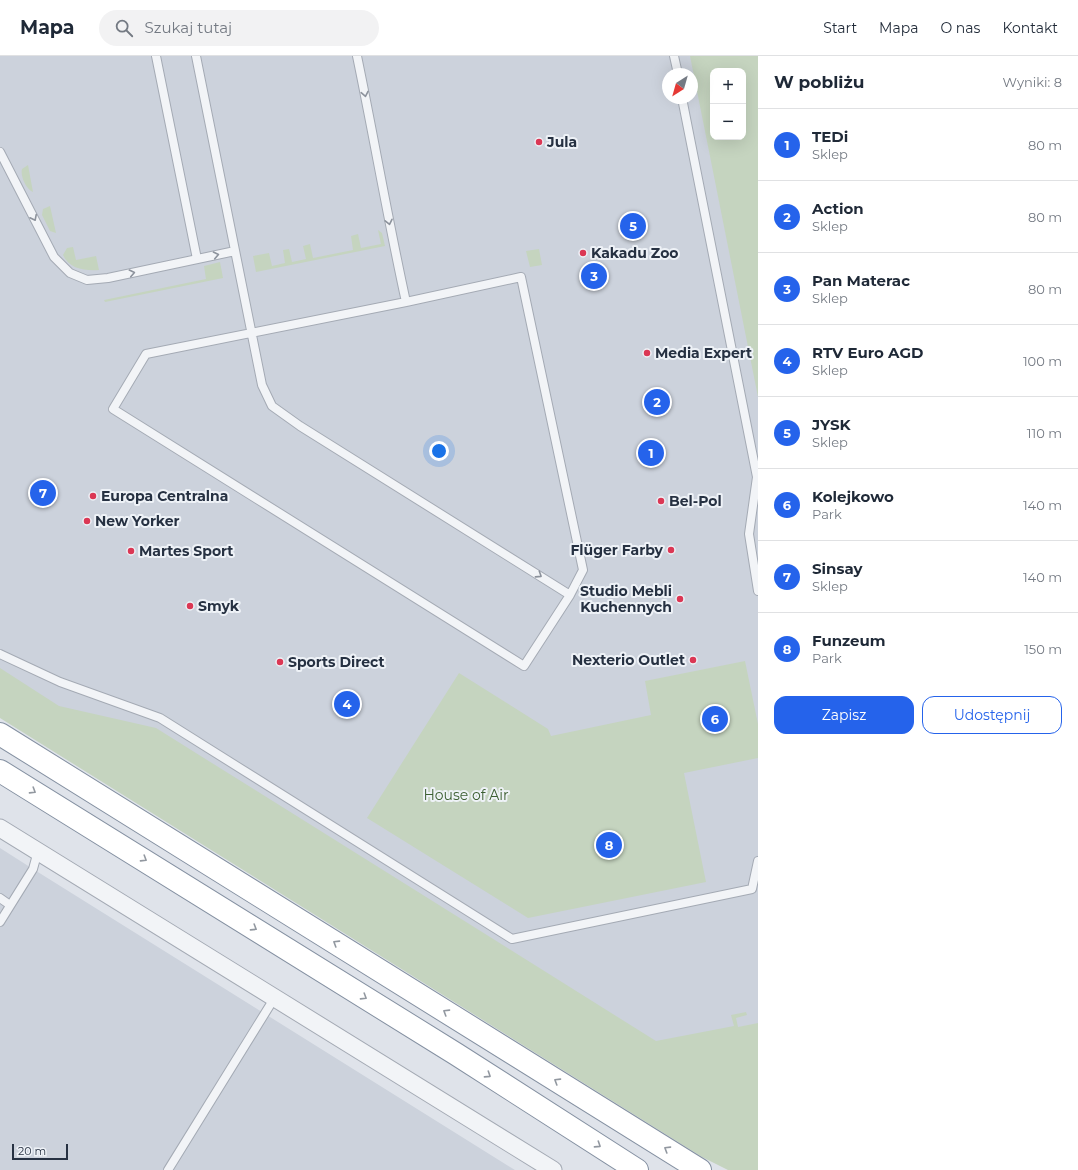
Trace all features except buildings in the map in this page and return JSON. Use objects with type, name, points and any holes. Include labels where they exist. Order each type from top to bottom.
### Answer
[{"type":"highway","points":[[0,734],[700,1170]]},
{"type":"highway","points":[[0,770],[456,1054],[637,1170]]},
{"type":"street","points":[[0,828],[553,1170]]},
{"type":"lane","points":[[156,56],[197,259]]},
{"type":"lane","points":[[196,56],[262,385],[268,401],[278,412],[570,595]]},
{"type":"lane","points":[[357,56],[382,178],[388,220],[406,302]]},
{"type":"lane","points":[[674,56],[677,68]]},
{"type":"lane","points":[[683,104],[757,477],[749,534],[758,591]]},
{"type":"lane","points":[[0,152],[54,257],[70,273],[87,280],[108,278],[235,251]]},
{"type":"lane","points":[[521,277],[583,570],[570,595],[524,666],[113,409],[146,354],[406,302],[521,277]]},
{"type":"lane","points":[[0,654],[60,682],[160,718],[512,939],[752,889],[758,862]]},
{"type":"lane","points":[[0,922],[33,869],[38,851]]},
{"type":"lane","points":[[0,898],[10,905]]},
{"type":"lane","points":[[168,1170],[275,997]]},
{"type":"shaded area","name":"Europa Centralna","points":[[0,56],[756,56],[758,71],[758,1131],[0,677]]},
{"type":"shaded area","points":[[0,848],[33,869],[515,1170],[0,1170]]},
{"type":"green space","points":[[690,56],[758,56],[758,397],[698,96],[698,68],[692,68]]},
{"type":"green space","points":[[28,165],[33,192],[26,185],[22,175],[22,169]]},
{"type":"green space","points":[[50,206],[56,233],[50,231],[42,215],[43,209]]},
{"type":"green space","points":[[378,230],[382,233],[385,246],[256,272],[253,256],[269,253],[272,266],[285,263],[283,250],[289,249],[292,262],[306,259],[303,246],[310,244],[313,258],[353,250],[351,236],[358,234],[361,248],[381,244]]},
{"type":"green space","points":[[73,247],[76,260],[96,256],[99,270],[78,268],[69,263],[63,255],[67,248]]},
{"type":"green space","points":[[539,249],[542,265],[530,267],[526,251]]},
{"type":"green space","points":[[220,262],[223,278],[105,302],[104,300],[206,279],[204,266]]},
{"type":"green space","name":"House of Air","points":[[745,661],[758,724],[758,758],[684,773],[706,882],[528,918],[367,818],[459,673],[548,729],[551,736],[651,715],[645,681]]},
{"type":"green space","points":[[0,668],[59,706],[156,728],[656,1041],[734,1026],[731,1015],[746,1012],[747,1015],[736,1018],[738,1027],[758,1023],[758,1170],[728,1170],[702,1157],[0,718]]},
{"type":"place","name":"Jula","points":[[539,142]]},
{"type":"place","name":"JYSK","points":[[633,226]]},
{"type":"place","name":"Kakadu Zoo","points":[[583,253]]},
{"type":"place","name":"Pan Materac","points":[[594,276]]},
{"type":"place","name":"Media Expert","points":[[647,353]]},
{"type":"place","name":"Action","points":[[657,402]]},
{"type":"place","name":"TEDi","points":[[651,453]]},
{"type":"place","name":"Sinsay","points":[[43,493]]},
{"type":"place","name":"Europa Centralna","points":[[93,496]]},
{"type":"place","name":"Bel-Pol","points":[[661,501]]},
{"type":"place","name":"New Yorker","points":[[87,521]]},
{"type":"place","name":"Flüger Farby","points":[[671,550]]},
{"type":"place","name":"Martes Sport","points":[[131,551]]},
{"type":"place","name":"Studio Mebli Kuchennych","points":[[680,599]]},
{"type":"place","name":"Smyk","points":[[190,606]]},
{"type":"place","name":"Nexterio Outlet","points":[[693,660]]},
{"type":"place","name":"Sports Direct","points":[[280,662]]},
{"type":"place","name":"RTV Euro AGD","points":[[347,704]]},
{"type":"place","name":"Kolejkowo","points":[[715,719]]},
{"type":"place","name":"Funzeum","points":[[609,845]]}]
